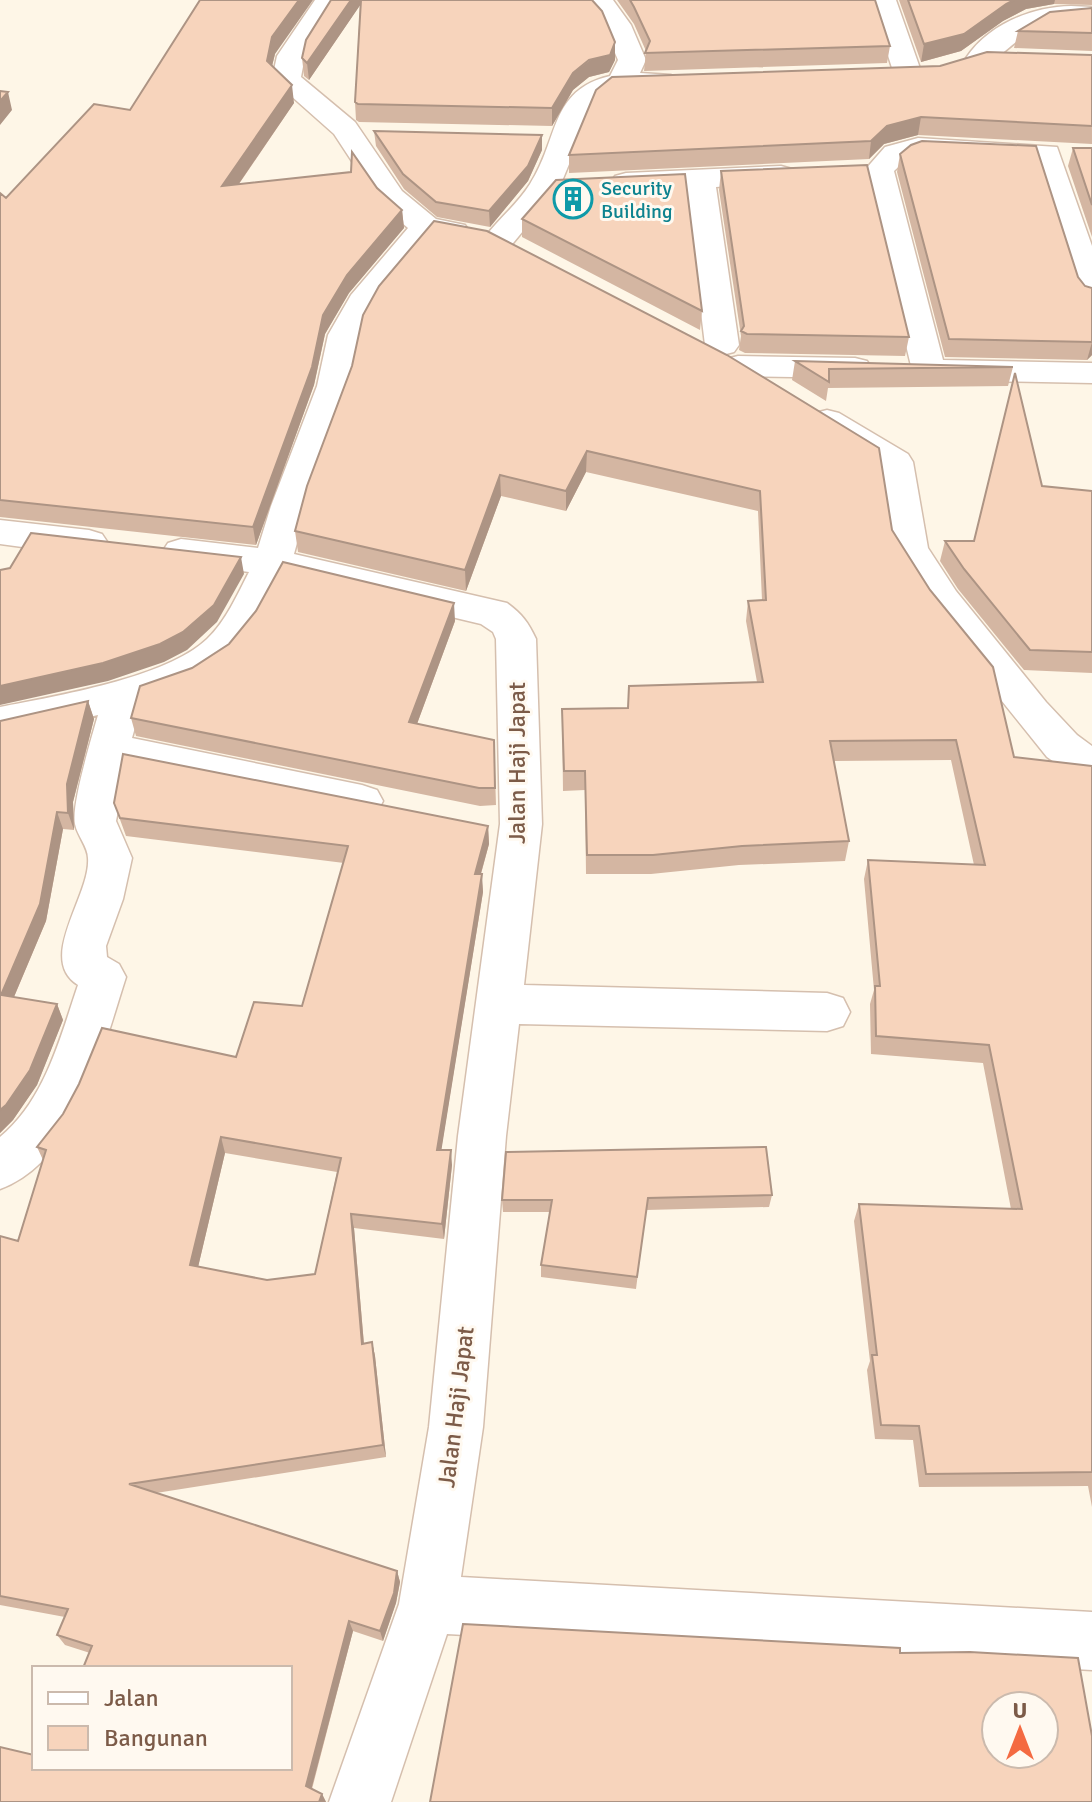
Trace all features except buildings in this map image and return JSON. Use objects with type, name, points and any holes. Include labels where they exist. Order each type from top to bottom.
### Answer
[{"type":"street","points":[[328,0],[291,56],[286,79],[349,134],[391,197],[426,227],[512,248],[570,185],[805,174]]},
{"type":"street","points":[[600,0],[601,7],[617,25],[632,60],[621,83]]},
{"type":"street","points":[[883,0],[908,74]]},
{"type":"street","points":[[958,66],[1030,18],[1044,14],[1092,15]]},
{"type":"street","points":[[879,74],[908,74],[1022,59]]},
{"type":"street","points":[[570,185],[565,138],[580,102],[590,92],[603,84],[684,80]]},
{"type":"street","points":[[349,134],[380,134]]},
{"type":"street","points":[[534,138],[565,138]]},
{"type":"street","points":[[903,369],[864,171],[896,150],[918,147],[1077,154]]},
{"type":"street","points":[[1046,153],[1092,294]]},
{"type":"street","points":[[700,179],[730,356]]},
{"type":"street","points":[[0,722],[125,691],[193,669],[219,651],[238,627],[273,562],[289,506],[334,386],[345,335],[363,302],[426,227]]},
{"type":"street","points":[[681,337],[730,356],[797,402],[895,462],[909,549],[917,562],[942,600],[1032,712],[1062,746],[1092,767]]},
{"type":"street","points":[[730,356],[903,369],[1092,373]]},
{"type":"street","name":"Jalan Haji Japat","points":[[11,543],[133,547],[273,562],[493,613],[509,624],[516,639],[501,825],[499,1004],[482,1136],[456,1427],[428,1604],[360,1802]]},
{"type":"street","points":[[0,1167],[37,1136],[74,1066],[103,977],[85,966],[84,946],[110,858],[95,821],[109,749],[125,691]]},
{"type":"street","points":[[109,749],[404,810]]},
{"type":"street","points":[[499,1004],[827,1012]]},
{"type":"street","points":[[428,1604],[1092,1641]]},
{"type":"place","name":"Security Building","points":[[573,199]]}]
